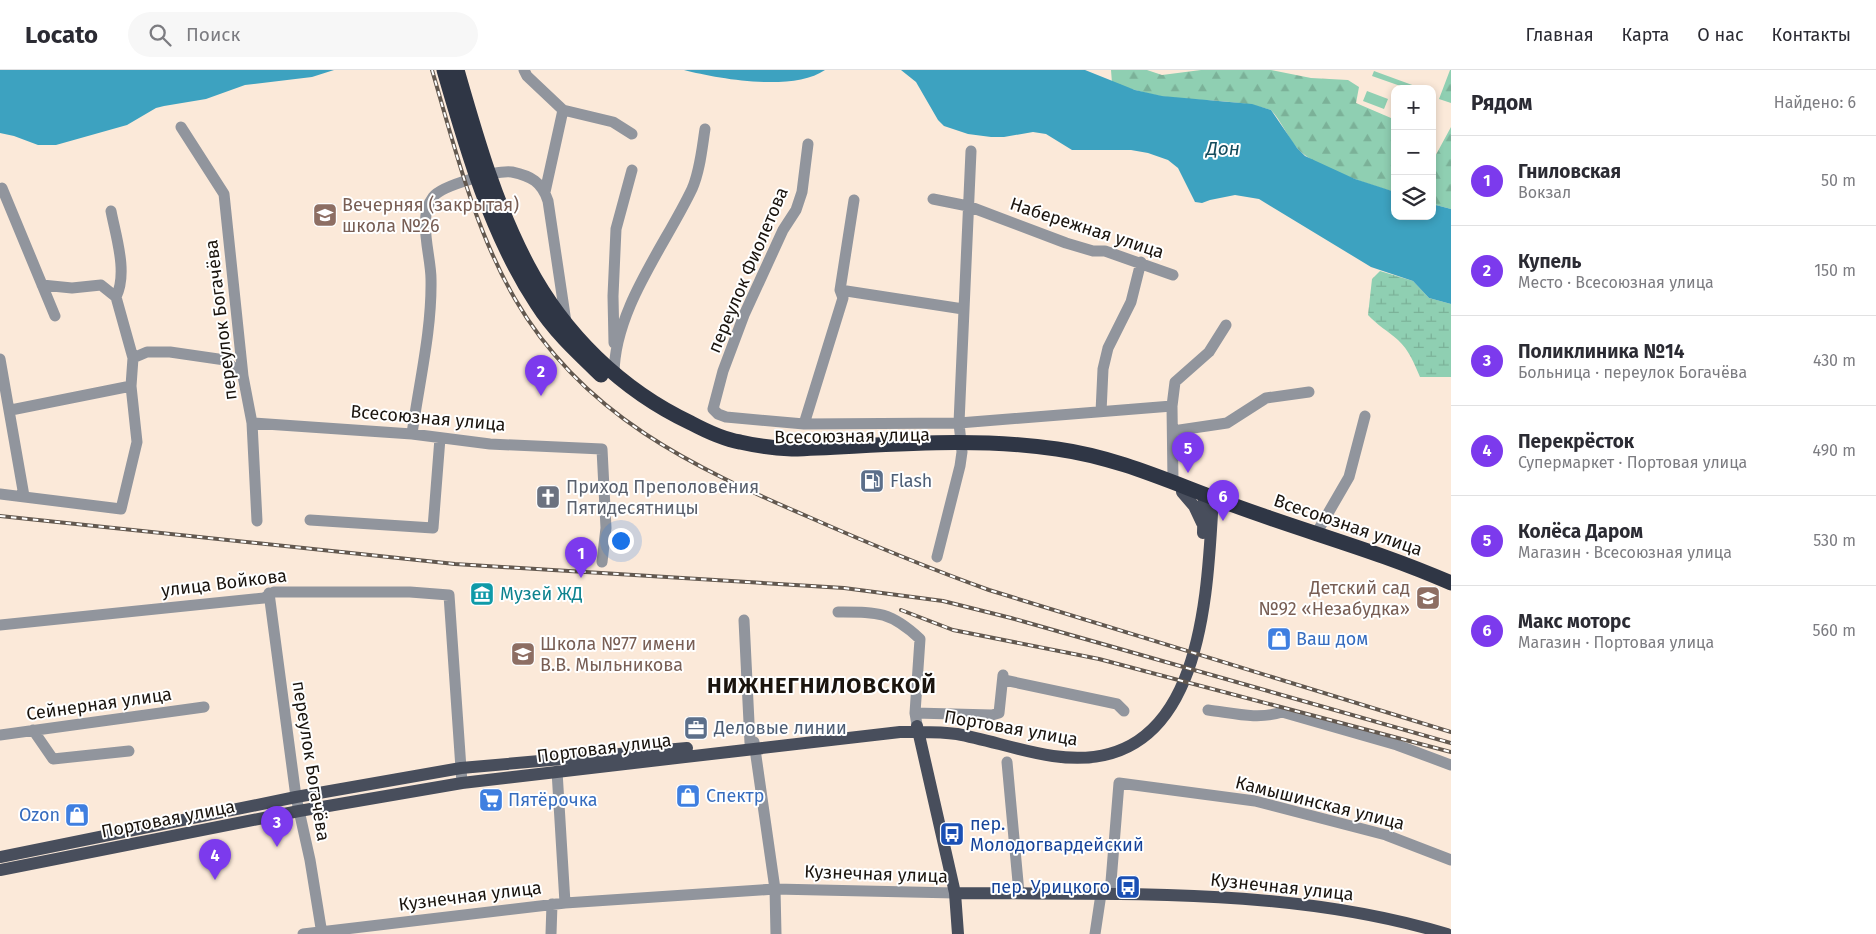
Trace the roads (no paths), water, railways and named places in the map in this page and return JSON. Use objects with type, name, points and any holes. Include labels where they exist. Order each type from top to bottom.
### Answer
[{"type":"highway","points":[[444,70],[473,165],[505,233]]},
{"type":"highway","points":[[457,70],[505,233]]},
{"type":"highway","name":"Всесоюзная улица","points":[[505,233],[516,271],[607,382],[644,409],[702,439],[737,452],[794,459],[1010,444],[1058,449],[1102,458],[1208,498],[1415,567],[1451,583]]},
{"type":"highway","name":"Всесоюзная улица","points":[[558,320],[614,367],[648,401],[706,431],[738,442],[792,449],[961,447]]},
{"type":"main road","points":[[1177,486],[1194,506],[1208,528],[1218,514],[1233,505]]},
{"type":"main road","name":"Портовая улица","points":[[0,870],[299,811],[462,783],[917,723],[955,734],[1054,756],[1094,758],[1119,751],[1136,742],[1164,718],[1187,674],[1197,640],[1206,593],[1208,498]]},
{"type":"main road","points":[[917,723],[955,893],[958,934]]},
{"type":"main road","name":"Портовая улица","points":[[0,857],[296,797],[461,768],[753,745]]},
{"type":"main road","name":"Кузнечная улица","points":[[955,893],[1175,895],[1261,900],[1348,910],[1446,934]]},
{"type":"street","points":[[524,70],[527,76],[563,110],[613,122],[632,134]]},
{"type":"street","points":[[558,320],[545,192],[563,110]]},
{"type":"street","name":"переулок Богачёва","points":[[182,126],[224,194],[243,376],[252,423],[257,521]]},
{"type":"street","points":[[614,367],[628,312],[660,246],[692,188],[705,129]]},
{"type":"street","name":"переулок Фиолетова","points":[[804,424],[726,417],[718,414],[713,409],[723,371],[744,315],[783,230],[796,210],[802,192],[808,144]]},
{"type":"street","points":[[937,557],[960,466],[959,424],[970,151]]},
{"type":"street","points":[[614,367],[613,296],[616,229],[632,170]]},
{"type":"street","points":[[412,434],[429,315],[431,279],[426,220],[428,206],[434,195],[453,185],[507,171],[528,175],[539,183],[545,192]]},
{"type":"street","points":[[2,188],[55,316]]},
{"type":"street","name":"Набережная улица","points":[[933,199],[968,206],[1066,243],[1093,251],[1105,251],[1141,262],[1173,275]]},
{"type":"street","points":[[854,200],[840,290],[843,298],[804,424],[959,424],[1172,406]]},
{"type":"street","points":[[111,211],[118,251],[121,287],[116,297]]},
{"type":"street","points":[[1101,412],[1103,369],[1108,348],[1131,302],[1141,262]]},
{"type":"street","points":[[0,494],[121,508],[138,442],[132,386],[133,358],[116,297],[101,285],[72,288],[42,285]]},
{"type":"street","points":[[840,290],[963,309]]},
{"type":"street","points":[[1177,486],[1172,406],[1175,382],[1209,352],[1226,325]]},
{"type":"street","points":[[133,358],[147,352],[170,352],[225,360],[243,376]]},
{"type":"street","points":[[0,359],[11,410],[24,496]]},
{"type":"street","points":[[11,410],[132,386]]},
{"type":"street","points":[[1173,431],[1227,422],[1266,398],[1309,392]]},
{"type":"street","points":[[1316,534],[1349,477],[1365,416]]},
{"type":"street","name":"Всесоюзная улица","points":[[252,423],[412,434],[490,444],[602,449],[606,528],[602,562]]},
{"type":"street","points":[[310,520],[433,528],[440,438]]},
{"type":"street","name":"улица Войкова","points":[[0,624],[264,598],[270,593],[410,592],[449,595],[461,768]]},
{"type":"street","name":"переулок Богачёва","points":[[270,593],[296,797],[310,860],[322,932]]},
{"type":"street","points":[[838,612],[882,613],[903,624],[920,639],[917,723],[992,716],[998,713],[1003,678],[1117,704],[1124,711]]},
{"type":"street","points":[[744,620],[753,745],[775,889],[776,934]]},
{"type":"street","name":"Сейнерная улица","points":[[0,735],[204,708]]},
{"type":"street","points":[[1208,710],[1257,716],[1271,716],[1282,712],[1397,745],[1451,765]]},
{"type":"street","points":[[33,730],[53,759],[129,752]]},
{"type":"street","points":[[1006,762],[1019,893]]},
{"type":"street","points":[[461,768],[462,783]]},
{"type":"street","points":[[557,771],[565,903]]},
{"type":"street","name":"Камышинская улица","points":[[1105,894],[1119,783],[1255,801],[1386,835],[1451,860]]},
{"type":"street","name":"Кузнечная улица","points":[[303,934],[552,904],[775,889],[955,893]]},
{"type":"street","points":[[1095,934],[1105,894]]},
{"type":"street","points":[[551,934],[552,904]]},
{"type":"water","points":[[0,70],[334,70],[312,77],[245,85],[206,99],[156,108],[127,125],[56,145],[38,145],[0,133]]},
{"type":"water","points":[[684,70],[825,70],[811,77],[794,81],[756,82],[716,77]]},
{"type":"water","name":"Дон","points":[[901,70],[1085,70],[1135,90],[1162,96],[1252,104],[1271,110],[1297,148],[1305,156],[1355,179],[1391,191],[1391,220],[1436,220],[1436,205],[1451,209],[1451,304],[1429,298],[1413,281],[1371,267],[1259,199],[1235,195],[1202,203],[1195,202],[1178,168],[1168,160],[1148,153],[1131,150],[1072,150],[1046,134],[1033,132],[1004,137],[991,137],[968,134],[944,126],[938,120],[916,82]]},
{"type":"railway","points":[[432,70],[477,216],[488,244],[515,299],[542,340],[573,375],[607,406],[644,433],[683,457],[767,499],[966,582],[1451,732]]},
{"type":"railway","points":[[0,516],[455,564],[844,588],[943,601],[1011,618],[1451,743]]},
{"type":"railway","points":[[901,610],[953,630],[1099,659],[1451,752]]},
{"type":"place","name":"Вечерняя (закрытая) школа №26","points":[[325,215]]},
{"type":"place","name":"Купель","points":[[541,396]]},
{"type":"place","name":"Колёса Даром","points":[[1188,473]]},
{"type":"place","name":"Flash","points":[[872,481]]},
{"type":"place","name":"Приход Преполовения Пятидесятницы","points":[[548,497]]},
{"type":"place","name":"Макс моторс","points":[[1223,521]]},
{"type":"place","name":"Гниловская","points":[[581,578]]},
{"type":"place","name":"Музей ЖД","points":[[482,594]]},
{"type":"place","name":"Детский сад №92 «Незабудка»","points":[[1428,598]]},
{"type":"place","name":"Ваш дом","points":[[1279,639]]},
{"type":"place","name":"Школа №77 имени В.В. Мыльникова","points":[[523,654]]},
{"type":"place","name":"Деловые линии","points":[[696,728]]},
{"type":"place","name":"Спектр","points":[[688,796]]},
{"type":"place","name":"Пятёрочка","points":[[491,800]]},
{"type":"place","name":"Ozon","points":[[77,815]]},
{"type":"place","name":"пер. Молодогвардейский","points":[[952,834]]},
{"type":"place","name":"Поликлиника №14","points":[[277,847]]},
{"type":"place","name":"Перекрёсток","points":[[215,880]]},
{"type":"place","name":"пер. Урицкого","points":[[1128,887]]},
{"type":"district","name":"НИЖНЕГНИЛОВСКОЙ","points":[[822,685]]}]
